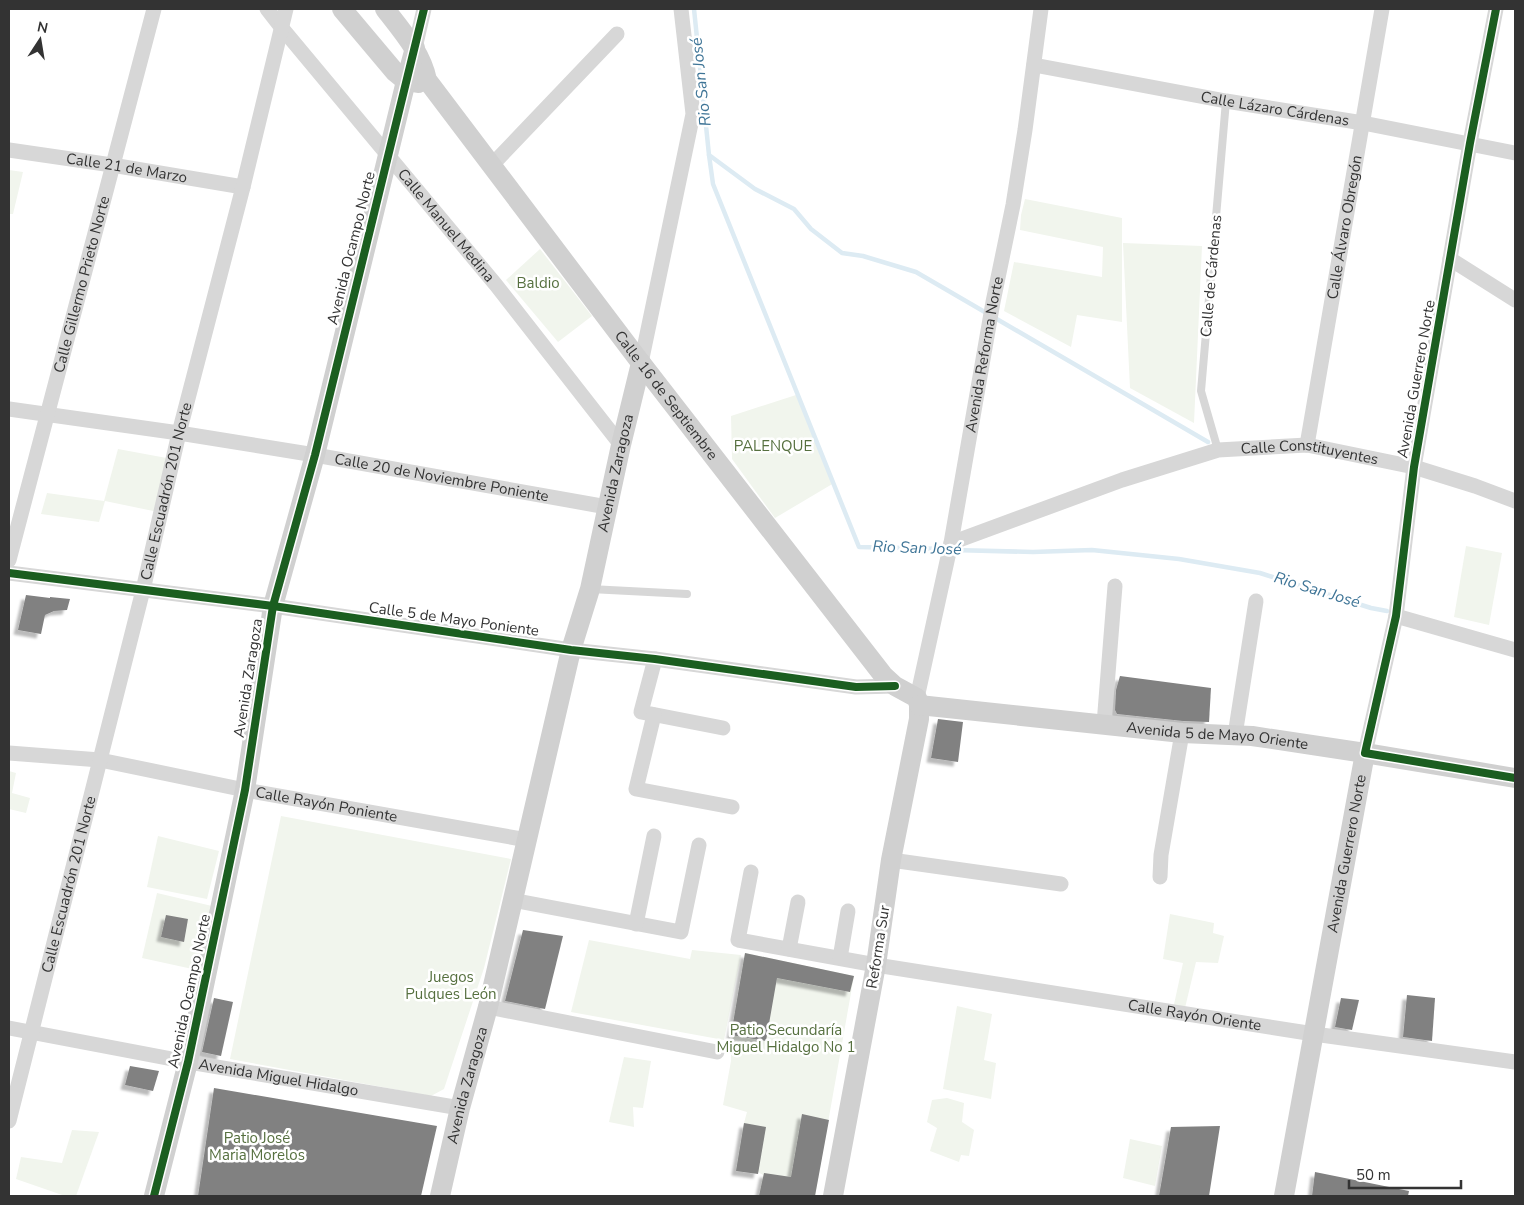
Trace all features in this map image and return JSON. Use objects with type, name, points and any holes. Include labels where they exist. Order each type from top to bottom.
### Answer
[{"type":"main road","points":[[342,9],[395,72],[406,81],[416,83],[427,80]]},
{"type":"main road","name":"Calle 16 de Septiembre","points":[[385,9],[415,48],[424,67],[427,80],[642,363],[883,675],[918,702]]},
{"type":"main road","name":"Avenida Ocampo Norte","points":[[315,455],[415,48]]},
{"type":"main road","name":"Avenida Zaragoza","points":[[440,1196],[460,1108],[488,1007],[571,650],[590,589],[621,445],[642,363]]},
{"type":"main road","name":"Avenida Zaragoza","points":[[245,790],[273,606],[315,455]]},
{"type":"main road","name":"Avenida 5 de Mayo Oriente","points":[[918,702],[1182,733],[1235,735],[1365,753],[1515,778]]},
{"type":"main road","name":"Reforma Sur","points":[[833,1196],[876,965],[890,860],[919,719],[918,702]]},
{"type":"main road","name":"Avenida Guerrero Norte","points":[[1284,1196],[1365,753]]},
{"type":"main road","name":"Avenida Ocampo Norte","points":[[154,1196],[188,1062],[245,790]]},
{"type":"street","name":"Calle Gillermo Prieto Norte","points":[[9,560],[154,9]]},
{"type":"street","name":"Calle Manuel Medina","points":[[267,9],[496,285],[621,445]]},
{"type":"street","name":"Calle Escuadrón 201 Norte","points":[[9,1121],[100,760],[179,433],[243,188],[286,9]]},
{"type":"street","points":[[415,48],[424,9]]},
{"type":"street","name":"Avenida Zaragoza","points":[[642,363],[693,114],[681,9]]},
{"type":"street","name":"Avenida Reforma Norte","points":[[918,702],[951,543],[993,302],[1013,205],[1041,9]]},
{"type":"street","name":"Calle Álvaro Obregón","points":[[1306,445],[1382,9]]},
{"type":"street","name":"Avenida Guerrero Norte","points":[[1365,753],[1396,616],[1414,467],[1470,143],[1496,9]]},
{"type":"street","points":[[492,166],[617,34]]},
{"type":"street","name":"Calle Lázaro Cárdenas","points":[[1034,65],[1226,101],[1363,123],[1515,153]]},
{"type":"street","name":"Calle 21 de Marzo","points":[[9,150],[112,165],[243,188]]},
{"type":"street","points":[[1450,259],[1515,300]]},
{"type":"street","name":"Calle 20 de Noviembre Poniente","points":[[9,409],[179,433],[315,455],[608,507]]},
{"type":"street","name":"Calle Constituyentes","points":[[951,543],[1122,480],[1218,450],[1306,445],[1414,467],[1515,501]]},
{"type":"street","name":"Calle 5 de Mayo Poniente","points":[[9,573],[273,606],[571,650],[655,659],[856,686],[895,686]]},
{"type":"street","points":[[1104,724],[1115,586]]},
{"type":"street","points":[[1235,735],[1256,601]]},
{"type":"street","points":[[1396,616],[1515,650]]},
{"type":"street","points":[[655,659],[642,712],[722,728]]},
{"type":"street","points":[[654,714],[636,789],[732,807]]},
{"type":"street","points":[[1160,877],[1161,855],[1182,733]]},
{"type":"street","name":"Calle Rayón Poniente","points":[[9,753],[100,760],[245,790],[527,840]]},
{"type":"street","points":[[636,924],[654,836]]},
{"type":"street","points":[[512,900],[681,932],[699,845]]},
{"type":"street","points":[[890,860],[1061,884]]},
{"type":"street","name":"Calle Rayón Oriente","points":[[751,872],[738,940],[876,965],[1314,1034],[1515,1062]]},
{"type":"street","points":[[789,949],[798,902]]},
{"type":"street","points":[[840,958],[848,911]]},
{"type":"street","points":[[488,1007],[717,1052]]},
{"type":"street","name":"Avenida Miguel Hidalgo","points":[[9,1028],[188,1062],[460,1108]]},
{"type":"lane","name":"Calle de Cárdenas","points":[[1218,450],[1202,391],[1226,101]]},
{"type":"lane","points":[[590,589],[687,594]]},
{"type":"green space","points":[[9,170],[23,172],[13,214],[9,214]]},
{"type":"green space","points":[[1025,199],[1122,218],[1122,322],[1077,315],[1071,347],[1004,311],[1014,262],[1102,277],[1103,247],[1020,230]]},
{"type":"green space","points":[[1123,243],[1202,246],[1194,423],[1130,388]]},
{"type":"green space","name":"Baldio","points":[[540,249],[592,316],[558,342],[506,280]]},
{"type":"green space","name":"PALENQUE","points":[[796,395],[834,483],[775,518],[732,459],[731,416]]},
{"type":"green space","points":[[118,449],[172,459],[158,512],[105,501],[99,522],[41,514],[47,493],[104,501]]},
{"type":"green space","points":[[1466,546],[1502,553],[1489,625],[1454,617]]},
{"type":"green space","points":[[9,771],[16,773],[12,793],[30,798],[26,813],[9,809]]},
{"type":"green space","name":"Juegos Pulques León","points":[[281,816],[511,859],[484,968],[444,1089],[431,1096],[230,1059]]},
{"type":"green space","points":[[158,836],[219,851],[207,899],[147,887]]},
{"type":"green space","points":[[157,893],[212,906],[197,970],[142,958]]},
{"type":"green space","points":[[1170,914],[1214,923],[1213,933],[1224,936],[1218,963],[1196,962],[1184,1012],[1173,1009],[1183,963],[1163,959]]},
{"type":"green space","points":[[589,940],[690,959],[692,950],[741,955],[724,1040],[571,1012]]},
{"type":"green space","name":"Patio Secundaría Miguel Hidalgo No 1","points":[[745,953],[854,976],[815,1196],[759,1196],[763,1175],[758,1172],[736,1171],[747,1112],[723,1105],[731,1061],[731,1035]]},
{"type":"green space","points":[[957,1006],[992,1014],[984,1060],[996,1063],[991,1099],[943,1089]]},
{"type":"green space","points":[[624,1057],[651,1061],[643,1108],[633,1107],[634,1127],[609,1122]]},
{"type":"green space","points":[[947,1098],[964,1103],[962,1122],[974,1130],[969,1156],[961,1155],[959,1162],[930,1151],[937,1128],[927,1122],[932,1100]]},
{"type":"green space","points":[[72,1130],[99,1132],[76,1196],[65,1196],[16,1179],[21,1157],[62,1163]]},
{"type":"green space","points":[[1130,1139],[1162,1146],[1155,1186],[1123,1178]]},
{"type":"building","points":[[26,595],[70,599],[67,610],[54,611],[45,615],[41,634],[18,630]]},
{"type":"building","points":[[1120,676],[1211,688],[1209,722],[1117,714],[1115,710],[1116,690]]},
{"type":"building","points":[[938,719],[963,722],[958,762],[931,758]]},
{"type":"building","points":[[166,915],[188,919],[184,942],[161,937]]},
{"type":"building","points":[[523,930],[563,936],[545,1009],[505,1001]]},
{"type":"building","points":[[745,953],[854,976],[850,992],[777,978],[766,1041],[731,1035]]},
{"type":"building","points":[[1407,995],[1435,998],[1432,1041],[1403,1037]]},
{"type":"building","points":[[214,998],[233,1002],[221,1056],[202,1052]]},
{"type":"building","points":[[1341,998],[1359,1000],[1352,1030],[1335,1027]]},
{"type":"building","points":[[130,1066],[159,1071],[153,1091],[125,1085]]},
{"type":"building","name":"Patio José Maria Morelos","points":[[214,1088],[437,1126],[421,1196],[198,1196]]},
{"type":"building","points":[[802,1114],[829,1120],[815,1196],[759,1196],[764,1173],[791,1177]]},
{"type":"building","points":[[744,1123],[766,1127],[758,1174],[736,1171]]},
{"type":"building","points":[[1220,1126],[1209,1196],[1159,1196],[1171,1127]]},
{"type":"building","points":[[1315,1172],[1409,1191],[1408,1196],[1312,1196]]},
{"type":"waterway","name":"Rio San José","points":[[694,9],[709,155],[755,189],[794,209],[811,229],[842,253],[863,256],[916,272],[1208,442]]},
{"type":"waterway","name":"Rio San José","points":[[709,155],[713,184],[859,547],[946,549]]},
{"type":"waterway","name":"Rio San José","points":[[953,550],[1033,552],[1092,550],[1179,559],[1260,573],[1371,608],[1387,611]]},
{"type":"cycle path","points":[[154,1196],[188,1062],[245,790],[273,606],[315,455],[424,9]]},
{"type":"cycle path","points":[[1496,9],[1470,143],[1414,467],[1396,616],[1365,753],[1515,778]]},
{"type":"cycle path","points":[[9,573],[273,606],[571,650],[655,659],[856,687],[895,686]]}]
